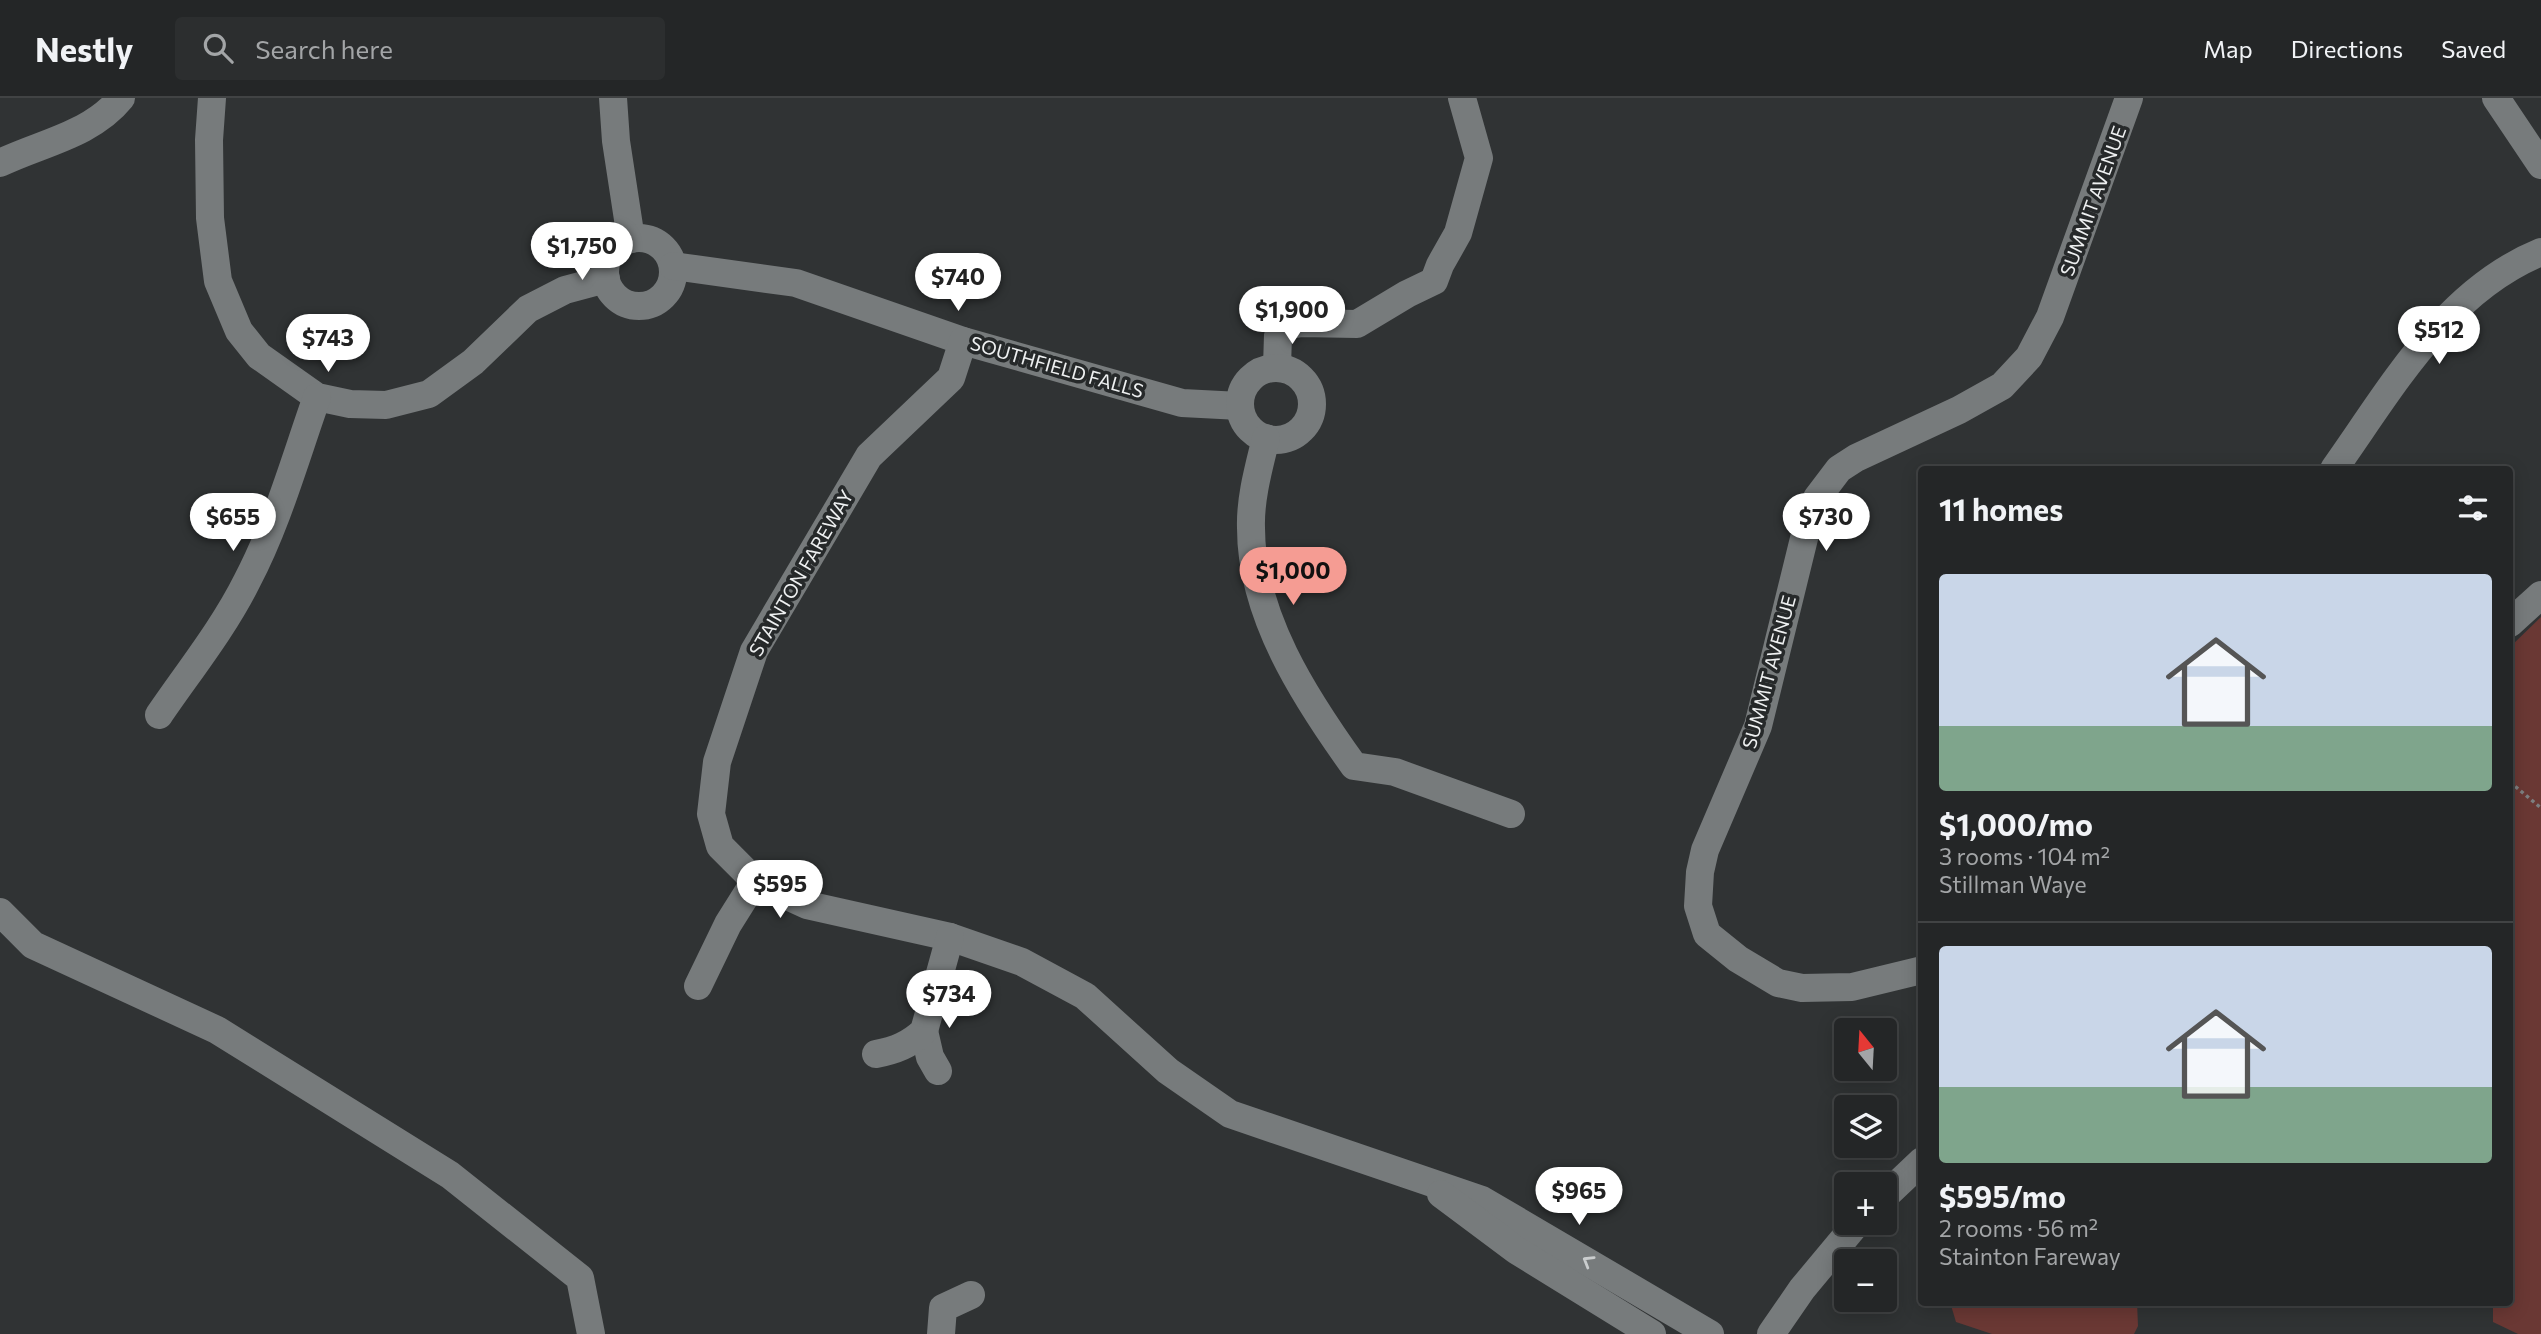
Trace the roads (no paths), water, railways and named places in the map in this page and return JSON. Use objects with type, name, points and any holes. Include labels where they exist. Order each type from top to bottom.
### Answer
[{"type":"street","points":[[0,163],[90,125],[110,111],[121,98]]},
{"type":"street","points":[[212,98],[209,140],[210,218],[218,281],[239,331],[259,356],[317,397],[351,404],[386,405],[429,394],[473,362],[528,309],[565,290],[606,279]]},
{"type":"street","points":[[613,98],[616,141],[631,239]]},
{"type":"street","points":[[1277,367],[1278,335],[1284,326],[1301,323],[1357,324],[1434,281],[1458,233],[1479,158],[1462,98]]},
{"type":"street","name":"SUMMIT AVENUE","points":[[1918,971],[1852,987],[1802,988],[1777,983],[1738,959],[1707,934],[1698,906],[1700,872],[1705,850],[1758,726],[1810,514],[1817,498],[1839,469],[1856,458],[1959,410],[2001,386],[2029,357],[2059,295],[2129,98]]},
{"type":"street","points":[[2496,98],[2541,165]]},
{"type":"street","points":[[645,238],[658,243],[668,253],[673,266],[673,279],[667,291],[658,300],[646,305],[633,305],[621,300],[611,291],[606,279],[606,266],[611,254],[620,244],[631,239],[645,238]]},
{"type":"street","points":[[2336,466],[2438,326],[2476,291],[2528,257],[2541,252]]},
{"type":"street","name":"SOUTHFIELD FALLS","points":[[673,266],[796,283],[963,341],[1182,403],[1240,406]]},
{"type":"street","name":"STAINTON FAREWAY","points":[[963,341],[951,377],[869,456],[754,651],[717,762],[712,814],[720,846],[755,881],[807,905],[950,937],[1023,962],[1085,996],[1168,1071],[1230,1114],[1482,1199],[1520,1236],[1618,1313],[1652,1334]]},
{"type":"street","points":[[1277,367],[1292,371],[1304,380],[1311,393],[1312,408],[1307,423],[1296,434],[1282,439],[1256,434],[1248,426],[1240,406],[1242,391],[1250,378],[1263,370],[1277,367]]},
{"type":"street","points":[[159,715],[247,582],[267,536],[317,397]]},
{"type":"street","points":[[1266,438],[1253,498],[1251,551],[1259,584],[1283,653],[1325,725],[1354,766],[1395,772],[1511,814]]},
{"type":"street","points":[[2513,620],[2541,595]]},
{"type":"street","points":[[698,986],[727,924],[755,881]]},
{"type":"street","points":[[0,912],[33,945],[217,1030],[450,1175],[580,1279],[591,1334]]},
{"type":"street","points":[[938,1071],[930,1057],[924,1031],[950,937]]},
{"type":"street","points":[[876,1054],[898,1049],[924,1031]]},
{"type":"street","points":[[1897,1184],[1918,1164]]},
{"type":"street","points":[[1771,1334],[1802,1289],[1847,1235]]},
{"type":"street","name":"STAINTON FAREWAY","points":[[1520,1236],[1634,1289],[1710,1334]]},
{"type":"street","points":[[1618,1313],[1634,1289]]},
{"type":"street","points":[[942,1334],[943,1308],[971,1295]]}]
